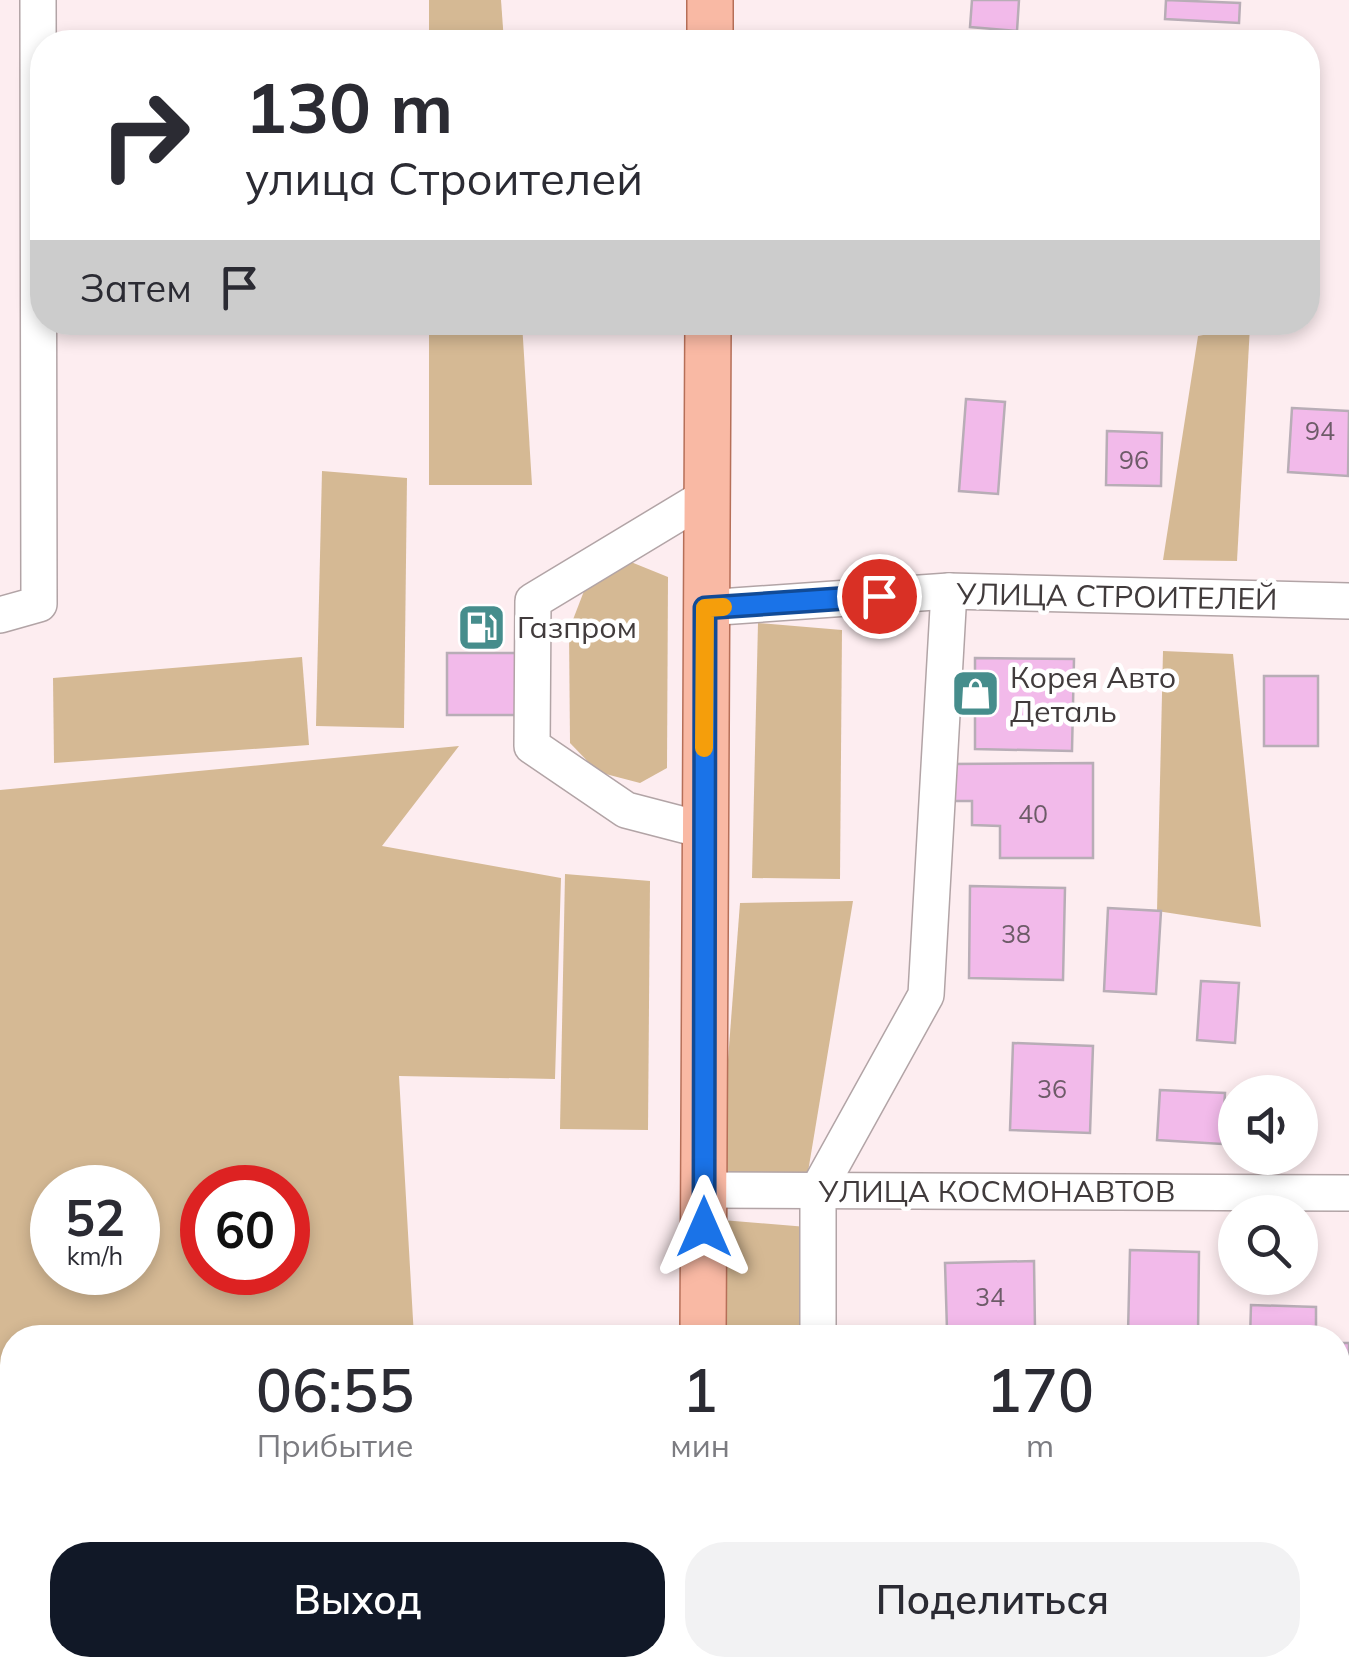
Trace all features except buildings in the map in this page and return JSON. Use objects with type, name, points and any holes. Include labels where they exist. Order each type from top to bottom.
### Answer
[{"type":"main road","points":[[710,0],[710,30]]},
{"type":"main road","points":[[703,1325],[708,335]]},
{"type":"street","points":[[38,0],[38,30]]},
{"type":"street","points":[[0,615],[39,604],[39,335]]},
{"type":"street","points":[[703,830],[626,810],[532,746],[532,601],[707,496]]},
{"type":"street","points":[[818,1325],[818,1190],[926,996],[948,592]]},
{"type":"street","name":"УЛИЦА СТРОИТЕЛЕЙ","points":[[705,608],[948,592],[1349,601]]},
{"type":"street","name":"УЛИЦА КОСМОНАВТОВ","points":[[704,1190],[1349,1193]]},
{"type":"shaded area","points":[[429,0],[501,0],[503,30],[429,30]]},
{"type":"shaded area","points":[[429,335],[523,335],[532,485],[429,485]]},
{"type":"shaded area","points":[[1250,335],[1237,561],[1163,560],[1198,336]]},
{"type":"shaded area","points":[[322,471],[407,478],[404,728],[316,726]]},
{"type":"shaded area","points":[[626,560],[668,577],[667,768],[640,783],[598,772],[570,743],[569,630],[584,591]]},
{"type":"shaded area","points":[[758,623],[842,630],[840,879],[752,878]]},
{"type":"shaded area","points":[[1163,651],[1233,654],[1261,927],[1157,911]]},
{"type":"shaded area","points":[[302,657],[309,745],[54,763],[53,678]]},
{"type":"shaded area","points":[[459,746],[382,846],[561,878],[555,1079],[399,1076],[413,1325],[0,1325],[0,790]]},
{"type":"shaded area","points":[[565,874],[650,881],[648,1130],[560,1129]]},
{"type":"shaded area","points":[[853,901],[807,1178],[719,1177],[740,903]]},
{"type":"shaded area","points":[[722,1220],[807,1227],[806,1325],[720,1325]]},
{"type":"slow traffic","points":[[704,748],[705,608],[723,607]]},
{"type":"place","name":"Газпром","points":[[482,627]]},
{"type":"place","name":"Корея Авто Деталь","points":[[975,694]]},
{"type":"route","points":[[704,1227],[705,608],[879,596]]}]
